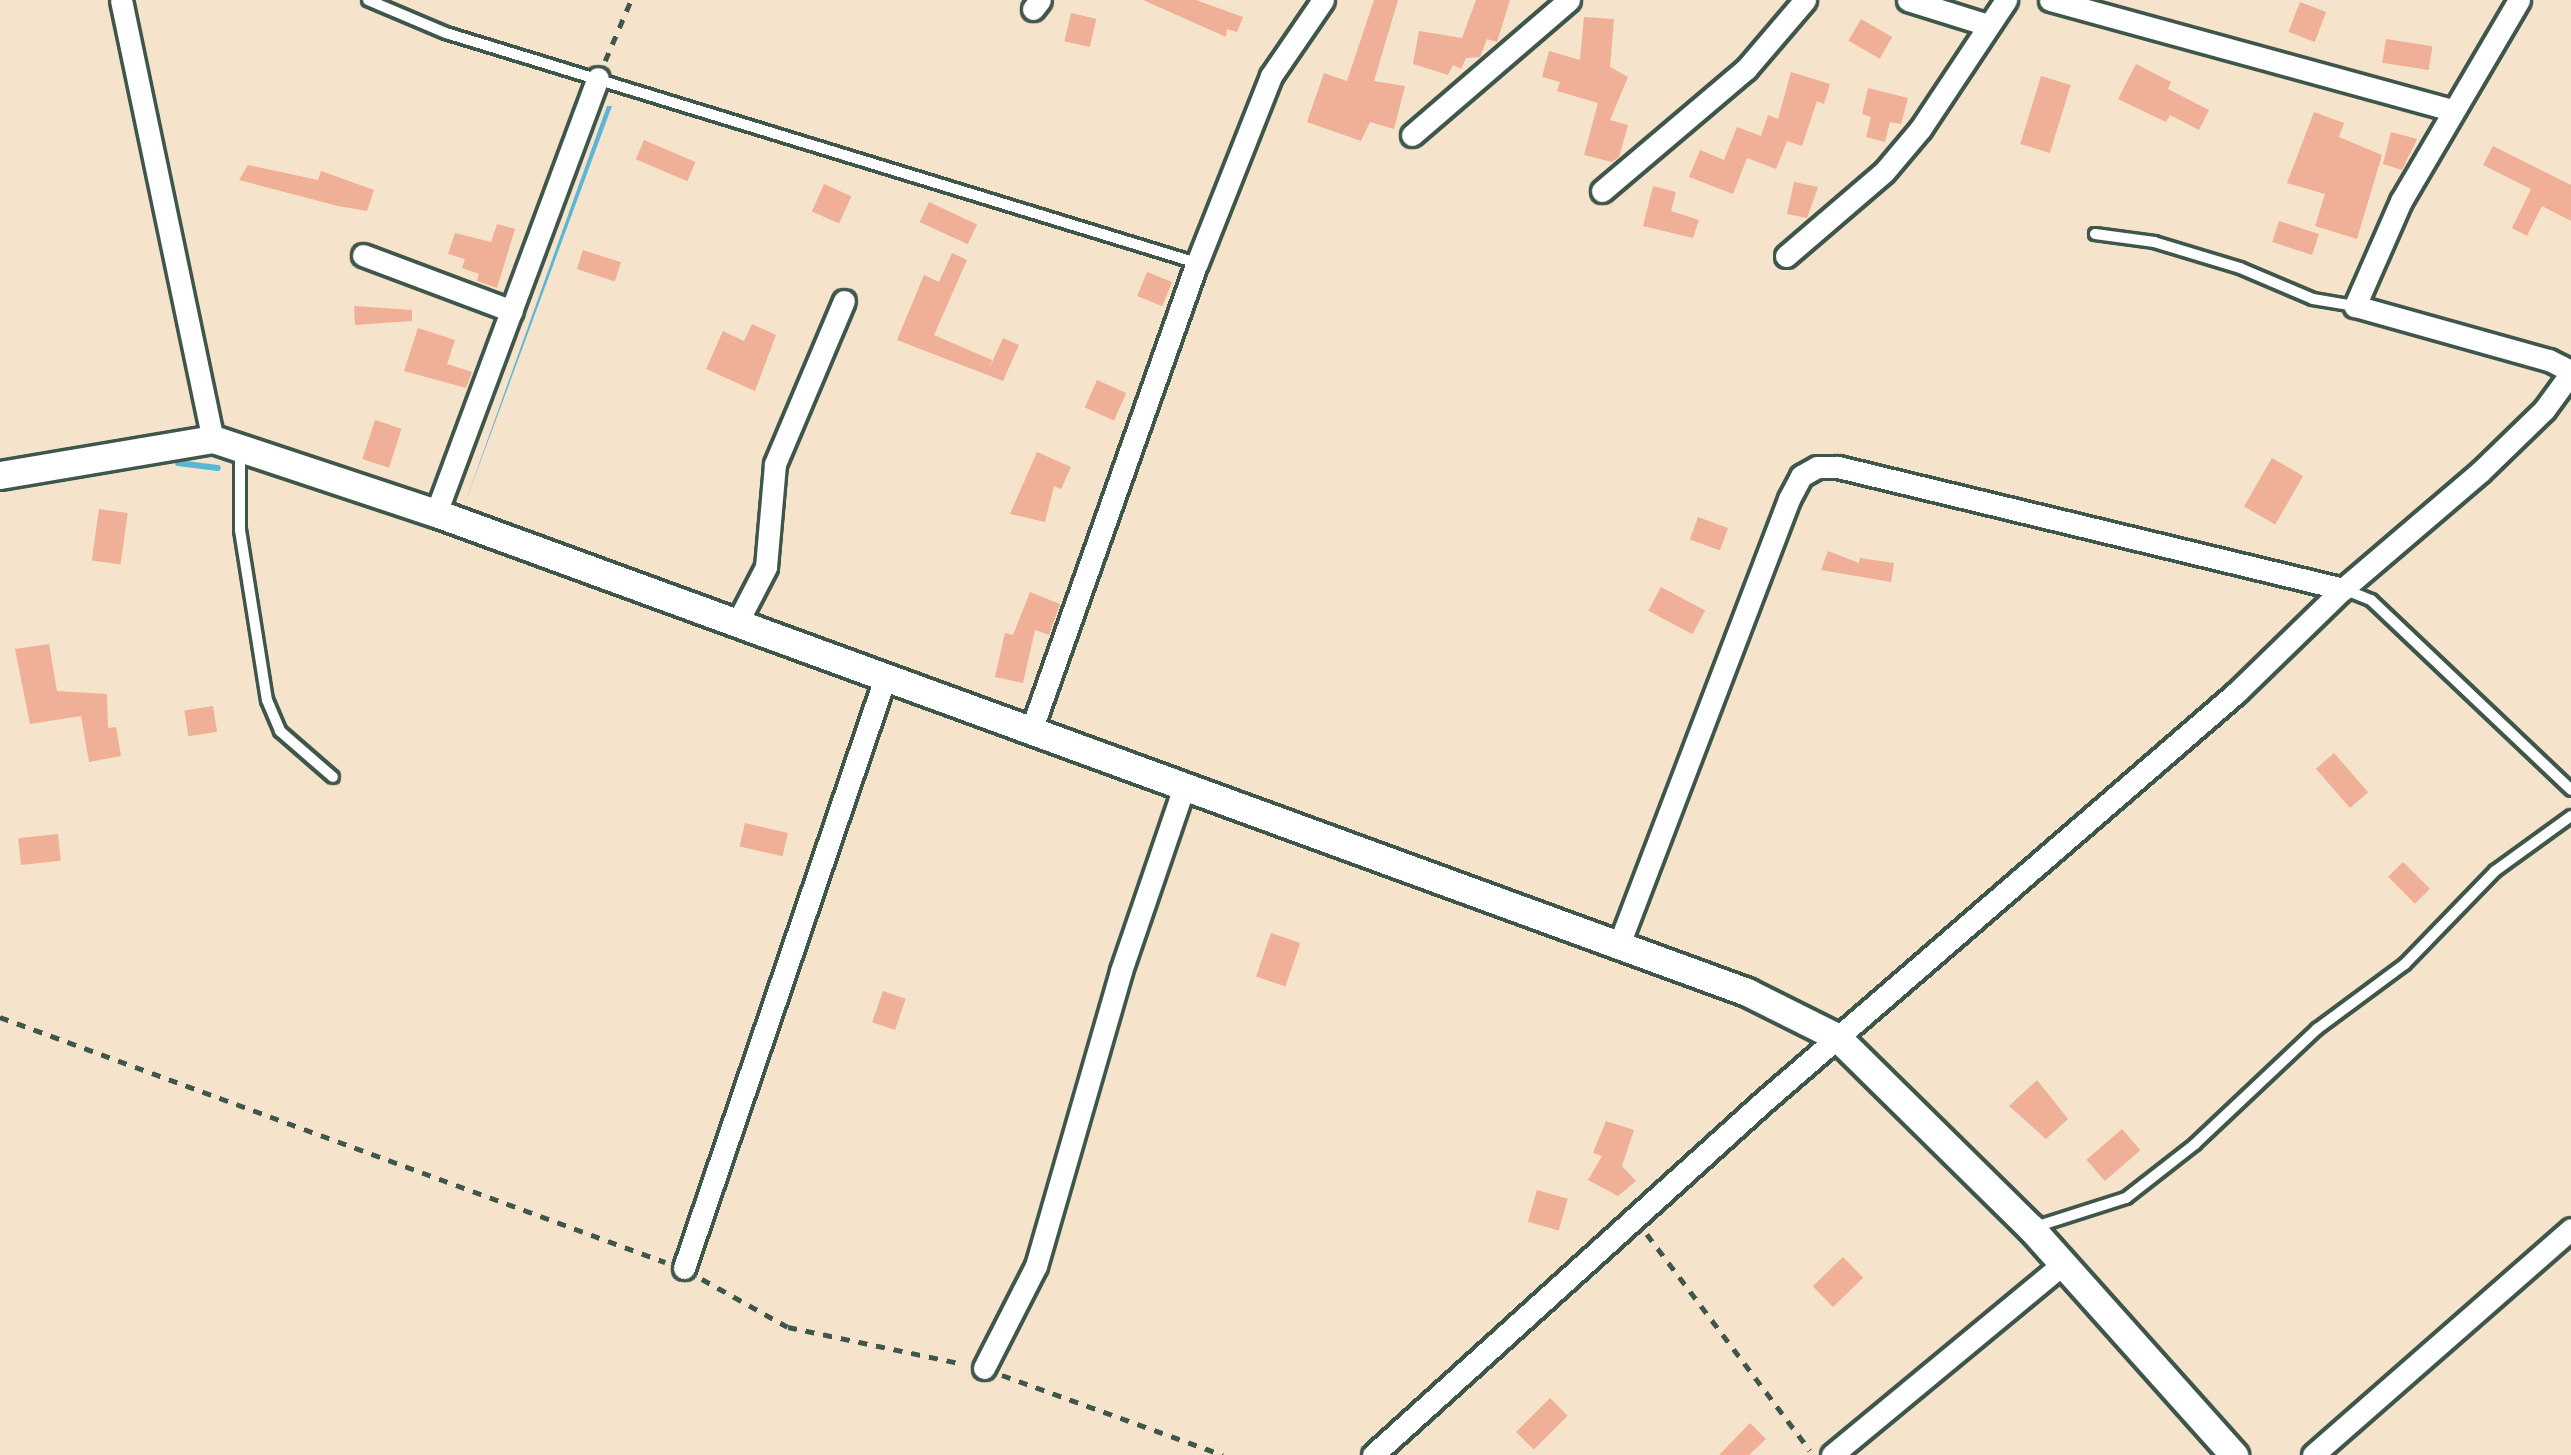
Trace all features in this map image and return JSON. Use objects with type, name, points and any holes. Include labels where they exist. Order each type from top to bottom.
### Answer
[{"type":"street","points":[[122,0],[212,439]]},
{"type":"street","points":[[1032,728],[1197,262],[1271,76],[1323,0]]},
{"type":"street","points":[[1412,134],[1569,0]]},
{"type":"street","points":[[1602,191],[1746,69],[1805,0]]},
{"type":"street","points":[[1908,0],[1988,25]]},
{"type":"street","points":[[1786,256],[1884,172],[1921,128],[2006,0]]},
{"type":"street","points":[[2050,0],[2452,110]]},
{"type":"street","points":[[1373,1455],[1837,1037],[2237,692],[2343,589],[2480,472],[2544,410],[2571,372],[2549,360],[2355,306],[2401,201],[2518,0]]},
{"type":"street","points":[[436,513],[598,78]]},
{"type":"street","points":[[363,255],[512,311]]},
{"type":"street","points":[[737,623],[766,567],[775,464],[844,301]]},
{"type":"street","points":[[0,475],[212,439],[436,513],[1032,728],[1183,790],[1747,992],[1837,1037],[2031,1228],[2234,1455]]},
{"type":"street","points":[[1618,947],[1789,499],[1801,476],[1817,467],[1838,467],[2343,589]]},
{"type":"street","points":[[684,1268],[885,678]]},
{"type":"street","points":[[985,1368],[1036,1266],[1121,971],[1183,790]]},
{"type":"street","points":[[2313,1455],[2571,1229]]},
{"type":"street","points":[[1832,1455],[2062,1264]]},
{"type":"lane","points":[[368,0],[446,33],[1197,262]]},
{"type":"lane","points":[[2095,234],[2154,242],[2240,268],[2313,299],[2355,306]]},
{"type":"lane","points":[[240,448],[240,530],[267,700],[280,731],[333,777]]},
{"type":"lane","points":[[2343,589],[2371,600],[2571,790]]},
{"type":"lane","points":[[2031,1228],[2126,1198],[2195,1144],[2317,1029],[2404,964],[2495,871],[2571,816]]},
{"type":"path","points":[[598,78],[631,0]]},
{"type":"path","points":[[0,1017],[684,1268],[788,1327],[985,1368],[1222,1455]]},
{"type":"path","points":[[1637,1220],[1813,1455]]},
{"type":"water","points":[[607,106],[612,106],[464,506]]},
{"type":"building","points":[[1143,0],[1196,0],[1243,17],[1237,32],[1227,29],[1226,37]]},
{"type":"building","points":[[1374,0],[1398,0],[1374,81],[1405,86],[1394,129],[1370,122],[1361,141],[1307,122],[1324,73],[1347,81]]},
{"type":"building","points":[[1476,0],[1510,0],[1497,42],[1487,39],[1480,57],[1466,58],[1461,69],[1453,65],[1448,75],[1413,64],[1419,31],[1462,38]]},
{"type":"building","points":[[2300,2],[2326,12],[2315,42],[2289,32]]},
{"type":"building","points":[[1071,13],[1096,19],[1090,47],[1064,41]]},
{"type":"building","points":[[1584,17],[1614,19],[1610,67],[1628,77],[1610,120],[1628,125],[1619,157],[1612,162],[1584,155],[1598,103],[1557,91],[1560,82],[1542,77],[1549,51],[1580,60]]},
{"type":"building","points":[[1861,19],[1892,37],[1880,59],[1848,41]]},
{"type":"building","points":[[2386,39],[2432,46],[2429,70],[2382,63]]},
{"type":"building","points":[[2136,64],[2171,82],[2168,89],[2209,110],[2199,130],[2170,115],[2166,122],[2118,99]]},
{"type":"building","points":[[1791,72],[1830,84],[1824,104],[1817,101],[1802,146],[1787,141],[1776,169],[1747,158],[1733,194],[1689,177],[1700,150],[1724,160],[1737,127],[1761,136],[1768,115],[1778,119]]},
{"type":"building","points":[[2041,76],[2071,85],[2050,153],[2020,144]]},
{"type":"building","points":[[1868,88],[1908,98],[1901,124],[1890,122],[1885,142],[1866,137],[1871,117],[1862,114]]},
{"type":"building","points":[[2314,112],[2344,123],[2339,137],[2382,155],[2357,239],[2315,226],[2325,194],[2287,183]]},
{"type":"building","points":[[2391,132],[2417,139],[2402,170],[2383,164]]},
{"type":"building","points":[[644,140],[696,162],[687,181],[636,159]]},
{"type":"building","points":[[2493,146],[2571,185],[2571,221],[2542,206],[2527,236],[2512,228],[2531,189],[2483,165]]},
{"type":"building","points":[[248,165],[318,180],[321,171],[374,190],[367,211],[338,206],[239,180]]},
{"type":"building","points":[[1794,182],[1818,187],[1807,218],[1787,214]]},
{"type":"building","points":[[824,184],[851,196],[839,224],[812,211]]},
{"type":"building","points":[[1653,186],[1676,192],[1671,211],[1699,220],[1693,238],[1643,226]]},
{"type":"building","points":[[929,202],[977,224],[968,244],[920,222]]},
{"type":"building","points":[[2279,221],[2319,234],[2312,255],[2272,242]]},
{"type":"building","points":[[497,224],[515,229],[497,288],[477,281],[479,274],[462,268],[465,259],[448,254],[455,233],[491,242]]},
{"type":"building","points":[[583,250],[621,262],[615,281],[577,269]]},
{"type":"building","points":[[952,253],[967,260],[934,335],[992,360],[990,367],[1003,338],[1019,345],[1003,381],[897,340],[924,275],[939,282]]},
{"type":"building","points":[[1147,272],[1172,282],[1162,306],[1137,296]]},
{"type":"building","points":[[354,306],[412,310],[412,321],[355,325]]},
{"type":"building","points":[[752,324],[776,335],[755,391],[706,369],[723,331],[744,341]]},
{"type":"building","points":[[418,328],[455,340],[447,364],[472,372],[466,388],[404,371]]},
{"type":"building","points":[[1097,380],[1126,393],[1114,420],[1085,407]]},
{"type":"building","points":[[375,420],[402,429],[389,468],[362,459]]},
{"type":"building","points":[[1037,452],[1071,467],[1061,489],[1054,486],[1045,522],[1010,514]]},
{"type":"building","points":[[2272,458],[2303,476],[2275,524],[2244,506]]},
{"type":"building","points":[[99,509],[128,513],[120,565],[92,560]]},
{"type":"building","points":[[1698,517],[1728,528],[1720,550],[1690,540]]},
{"type":"building","points":[[1828,551],[1859,563],[1860,558],[1894,563],[1891,582],[1821,570]]},
{"type":"building","points":[[1661,587],[1705,610],[1692,634],[1648,611]]},
{"type":"building","points":[[1030,592],[1060,604],[1049,635],[1035,630],[1023,683],[995,677],[1005,633],[1013,635]]},
{"type":"building","points":[[49,644],[57,691],[107,694],[108,728],[116,727],[121,756],[89,762],[81,716],[30,724],[15,649]]},
{"type":"building","points":[[213,706],[217,732],[188,736],[184,711]]},
{"type":"building","points":[[2334,753],[2368,792],[2350,808],[2316,769]]},
{"type":"building","points":[[745,823],[788,833],[782,856],[740,846]]},
{"type":"building","points":[[58,834],[61,861],[21,865],[18,838]]},
{"type":"building","points":[[2403,862],[2430,889],[2415,904],[2388,877]]},
{"type":"building","points":[[1271,933],[1300,943],[1285,987],[1256,976]]},
{"type":"building","points":[[883,991],[906,999],[895,1030],[872,1022]]},
{"type":"building","points":[[2037,1080],[2068,1119],[2046,1139],[2009,1106]]},
{"type":"building","points":[[1606,1121],[1634,1130],[1622,1166],[1636,1181],[1618,1196],[1588,1180],[1602,1156],[1593,1153]]},
{"type":"building","points":[[2122,1129],[2140,1150],[2105,1181],[2087,1160]]},
{"type":"building","points":[[1537,1190],[1568,1199],[1559,1231],[1528,1222]]},
{"type":"building","points":[[1843,1257],[1863,1278],[1833,1307],[1813,1286]]},
{"type":"building","points":[[1550,1398],[1568,1416],[1534,1450],[1516,1432]]},
{"type":"building","points":[[1750,1423],[1766,1439],[1749,1455],[1719,1455]]},
{"type":"waterway","points":[[178,463],[218,468]]}]
